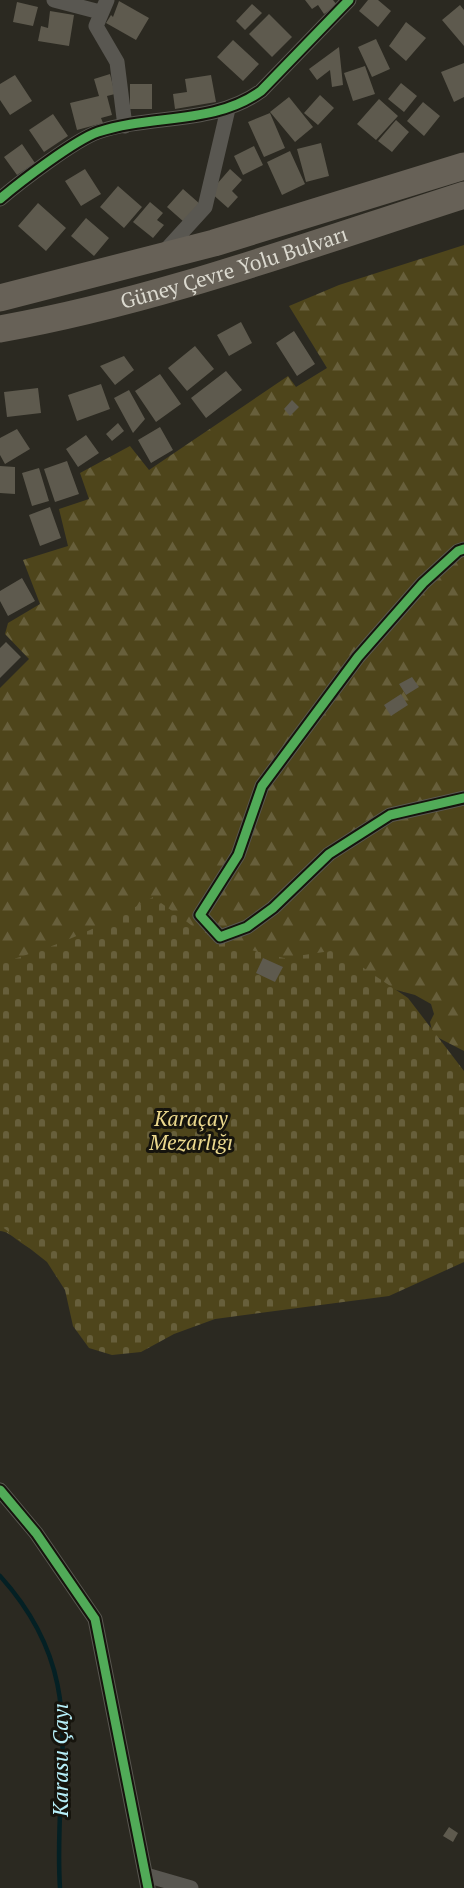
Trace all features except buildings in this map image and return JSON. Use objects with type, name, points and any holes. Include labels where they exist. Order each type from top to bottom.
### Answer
[{"type":"highway","name":"Güney Çevre Yolu Bulvarı","points":[[0,298],[159,258],[464,166]]},
{"type":"highway","name":"Güney Çevre Yolu Bulvarı","points":[[0,329],[44,321],[150,294],[464,195]]},
{"type":"street","points":[[54,0],[104,6],[96,26],[117,62],[125,126]]},
{"type":"street","points":[[0,199],[96,132],[228,109],[261,91],[349,0]]},
{"type":"street","points":[[159,258],[205,207],[228,109]]},
{"type":"street","points":[[464,549],[458,551],[423,583],[358,657],[262,786],[238,855],[200,915],[220,937],[247,927],[273,908],[329,854],[390,815],[464,798]]},
{"type":"street","points":[[0,1490],[36,1533],[95,1619],[147,1882],[191,1888]]},
{"type":"green space","points":[[464,245],[464,1051],[433,1035],[430,1022],[434,1014],[431,1004],[415,995],[389,988],[40,1252],[34,1250],[0,1231],[0,688],[29,659],[5,634],[8,623],[40,604],[23,560],[68,546],[59,509],[89,499],[80,473],[130,446],[149,470],[288,376],[296,387],[327,368],[289,306],[339,285]]},
{"type":"green space","name":"Karaçay Mezarlığı","points":[[153,897],[198,930],[247,949],[284,958],[337,950],[408,998],[464,1071],[464,1262],[389,1296],[215,1319],[174,1334],[141,1352],[112,1355],[89,1348],[73,1326],[65,1290],[47,1262],[0,1225],[0,963],[78,935]]},
{"type":"waterway","name":"Karasu Çayı","points":[[0,1576],[29,1614],[48,1651],[58,1688],[62,1725],[60,1888]]},
{"type":"cycle path","points":[[0,199],[62,152],[98,132],[119,126],[203,114],[243,102],[261,91],[349,0]]},
{"type":"cycle path","points":[[464,549],[458,551],[423,583],[358,657],[262,786],[238,855],[200,915],[220,937],[247,927],[273,908],[329,854],[390,815],[464,798]]},
{"type":"cycle path","points":[[0,1490],[36,1533],[95,1619],[148,1888]]}]
